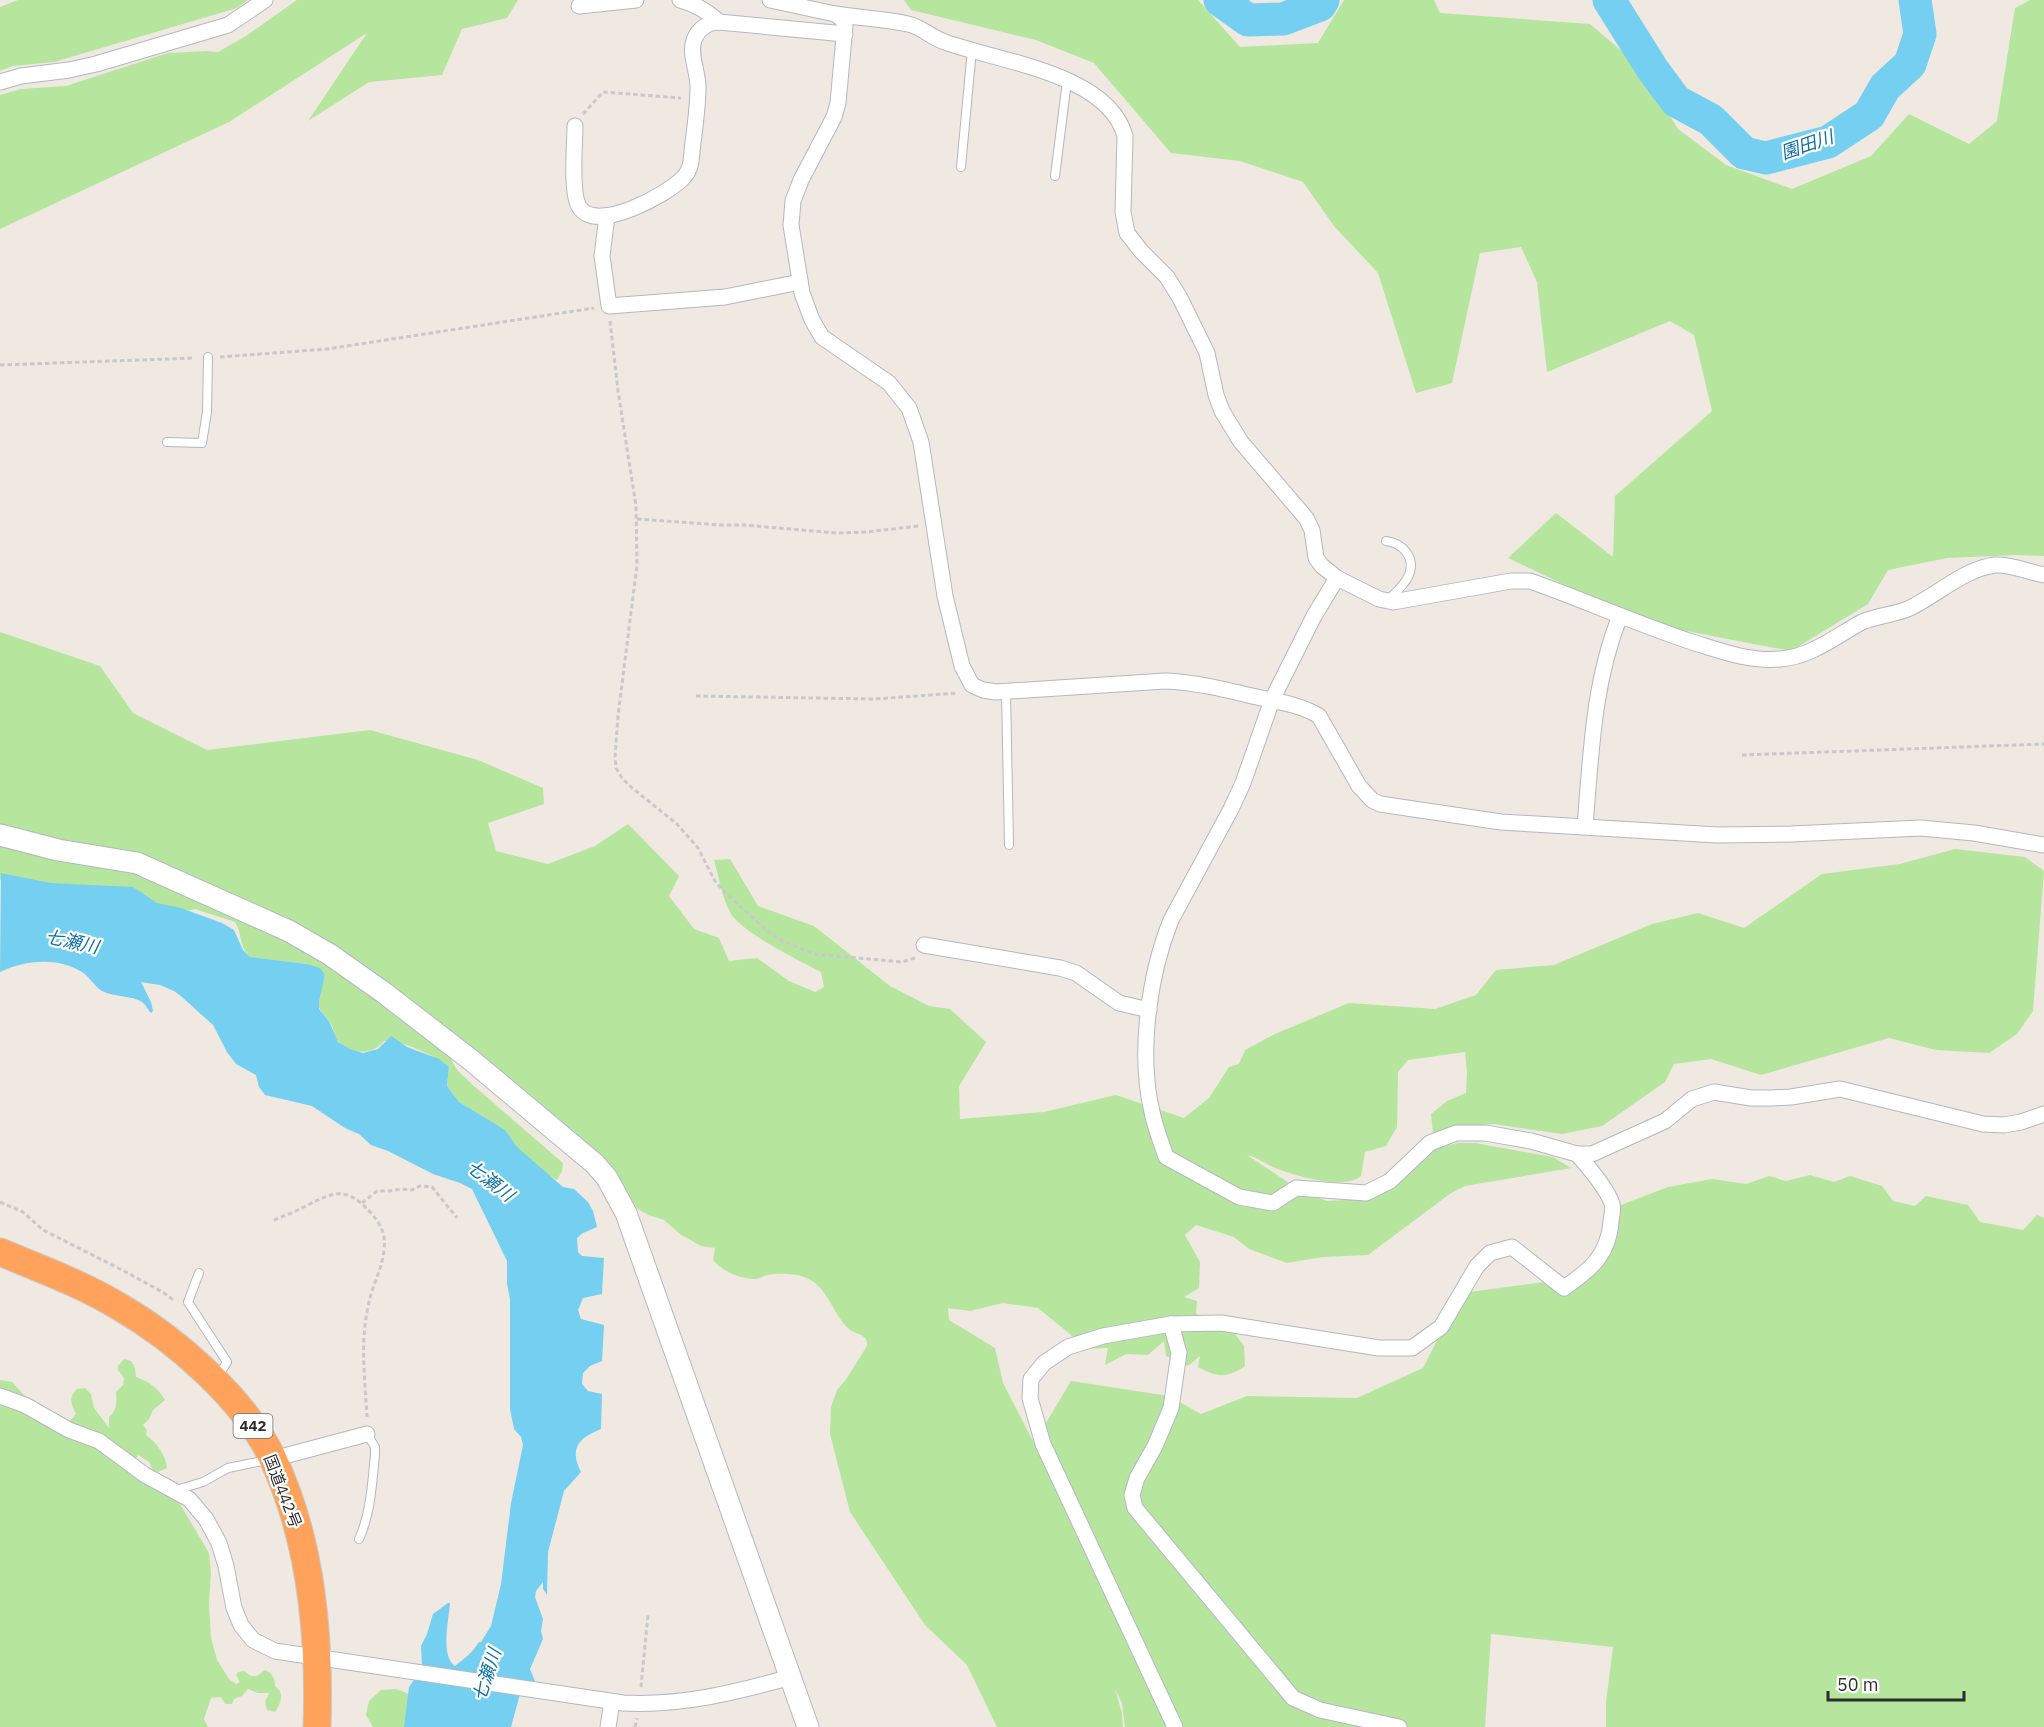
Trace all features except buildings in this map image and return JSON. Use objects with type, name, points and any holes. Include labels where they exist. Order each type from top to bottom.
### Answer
[{"type":"highway","name":"国道442号","points":[[0,1252],[71,1281],[122,1307],[186,1354],[215,1380],[251,1423],[273,1459],[297,1520],[308,1573],[316,1659],[316,1727]]},
{"type":"street","points":[[0,82],[21,76],[96,64],[214,30],[238,20],[265,0]]},
{"type":"street","points":[[579,6],[636,0]]},
{"type":"street","points":[[680,0],[705,9],[719,22]]},
{"type":"street","points":[[770,0],[835,14],[916,26],[942,41],[1016,61],[1067,81],[1090,93],[1104,105],[1122,127],[1125,136],[1123,212],[1127,233],[1167,277],[1175,290],[1207,353],[1222,411],[1252,457],[1306,518],[1312,530],[1318,562],[1337,578],[1371,596],[1393,602],[1520,580],[1530,581],[1646,627],[1721,652],[1759,660],[1784,659],[1810,652],[1876,616],[1906,609],[1980,569],[1996,565],[2010,566],[2044,574]]},
{"type":"street","points":[[835,14],[843,19],[846,34],[838,103],[834,117],[801,180],[793,201],[791,225],[800,282],[807,311],[822,337],[889,383],[909,408],[921,442],[948,614],[962,666],[972,685],[988,692],[1006,692],[1185,681],[1309,710],[1319,716],[1359,786],[1372,800],[1380,804],[1501,822],[1718,835],[1921,828],[1974,832],[2044,845]]},
{"type":"street","points":[[575,126],[576,201],[582,210],[589,214],[607,216],[620,214],[636,207],[685,176],[691,162],[698,99],[693,53],[694,40],[704,27],[719,22],[846,34]]},
{"type":"street","points":[[607,216],[602,256],[609,306],[746,295],[800,282]]},
{"type":"street","points":[[1337,578],[1314,616],[1272,700],[1243,783],[1171,920],[1164,938],[1149,1010],[1148,1086],[1152,1113],[1166,1157],[1239,1197],[1273,1203],[1296,1188],[1366,1193],[1390,1181],[1430,1143],[1456,1133],[1485,1133],[1520,1139],[1577,1154],[1592,1154],[1665,1121],[1692,1099],[1714,1092],[1751,1098],[1772,1098],[1840,1089],[1983,1124],[2004,1125],[2044,1114]]},
{"type":"street","points":[[1585,826],[1596,702],[1609,648],[1620,616]]},
{"type":"street","points":[[0,835],[58,850],[137,863],[289,931],[329,954],[383,992],[471,1060],[595,1164],[608,1178],[626,1214],[808,1727]]},
{"type":"street","points":[[924,945],[1060,968],[1076,973],[1119,1003],[1149,1010]]},
{"type":"street","points":[[1175,1727],[1043,1444],[1030,1398],[1031,1378],[1044,1363],[1068,1347],[1103,1336],[1171,1324],[1221,1323],[1379,1348],[1412,1348],[1441,1327],[1478,1266],[1490,1253],[1512,1247],[1564,1288],[1590,1271],[1603,1252],[1610,1233],[1613,1204],[1577,1154]]},
{"type":"street","points":[[1171,1324],[1179,1353],[1171,1408],[1155,1446],[1137,1478],[1132,1495],[1135,1508],[1293,1698],[1320,1710],[1399,1727]]},
{"type":"street","points":[[0,1396],[25,1405],[69,1430],[99,1441],[145,1475],[189,1499],[212,1528],[223,1554],[237,1617],[246,1633],[260,1645],[274,1651],[605,1701],[652,1704],[704,1699],[790,1677]]},
{"type":"street","points":[[273,1459],[367,1434]]},
{"type":"street","points":[[605,1701],[608,1727]]},
{"type":"lane","points":[[961,167],[972,49]]},
{"type":"lane","points":[[1055,176],[1067,81]]},
{"type":"lane","points":[[167,442],[202,443],[207,412],[208,357]]},
{"type":"lane","points":[[1386,541],[1403,546],[1408,554],[1410,570],[1399,589],[1387,601]]},
{"type":"lane","points":[[1006,692],[1009,845]]},
{"type":"lane","points":[[199,1273],[188,1302],[227,1362],[215,1380]]},
{"type":"lane","points":[[359,1539],[369,1507],[375,1455],[375,1447],[367,1434]]},
{"type":"lane","points":[[175,1491],[203,1482],[228,1468],[273,1459]]},
{"type":"path","points":[[575,126],[603,92],[698,99]]},
{"type":"path","points":[[0,365],[208,357],[327,349],[609,306],[618,391],[637,519],[637,565],[615,757],[616,768],[622,778],[677,824],[698,848],[716,883],[775,937],[813,954],[902,962],[920,956],[924,945]]},
{"type":"path","points":[[637,519],[836,533],[935,524]]},
{"type":"path","points":[[696,696],[875,699],[946,695],[957,693],[972,685]]},
{"type":"path","points":[[1742,755],[2044,744]]},
{"type":"path","points":[[362,1203],[377,1191],[411,1190],[427,1185],[432,1187],[456,1218]]},
{"type":"path","points":[[274,1221],[324,1196],[344,1193],[362,1203],[381,1226],[384,1236],[383,1257],[366,1320],[367,1434]]},
{"type":"path","points":[[0,1202],[23,1212],[43,1230],[164,1293],[180,1305]]},
{"type":"path","points":[[641,1693],[648,1614]]},
{"type":"green space","points":[[18,0],[248,0],[237,8],[54,62],[13,66],[0,71],[0,7]]},
{"type":"green space","points":[[297,0],[518,0],[507,18],[462,29],[442,75],[369,82],[308,121],[367,33],[229,122],[0,229],[0,95],[21,89],[66,86],[168,53],[218,52],[246,36]]},
{"type":"green space","points":[[904,0],[1198,0],[1240,47],[1318,43],[1344,0],[1434,0],[1440,13],[1590,24],[1638,65],[1678,129],[1726,165],[1792,189],[1871,156],[1909,114],[1969,144],[1997,121],[2015,8],[2030,0],[2044,0],[2044,556],[1947,558],[1888,570],[1868,604],[1791,651],[1645,623],[1508,558],[1556,513],[1613,557],[1615,496],[1712,411],[1694,335],[1670,321],[1547,372],[1537,282],[1521,247],[1480,253],[1452,383],[1416,393],[1378,273],[1334,226],[1303,182],[1240,161],[1171,153],[1094,63],[1036,40],[911,10]]},
{"type":"green space","points":[[0,632],[100,666],[133,713],[207,750],[370,730],[478,760],[543,788],[544,804],[488,823],[496,851],[548,864],[595,846],[628,824],[679,876],[669,896],[694,929],[719,938],[729,961],[757,958],[789,981],[815,992],[824,987],[821,972],[759,938],[731,914],[723,895],[714,860],[730,859],[758,906],[814,926],[890,986],[929,1006],[950,1009],[986,1042],[959,1086],[960,1119],[1044,1112],[1116,1095],[1184,1118],[1209,1098],[1229,1067],[1239,1064],[1245,1050],[1275,1034],[1349,1003],[1435,1009],[1476,995],[1496,970],[1554,965],[1652,924],[1698,913],[1744,928],[1822,874],[1900,864],[1955,849],[2025,857],[2044,871],[2033,1011],[2017,1034],[1989,1053],[1936,1050],[1889,1038],[1761,1075],[1711,1059],[1674,1064],[1665,1082],[1602,1126],[1562,1134],[1494,1124],[1457,1127],[1433,1133],[1431,1114],[1447,1101],[1466,1093],[1465,1052],[1408,1060],[1398,1072],[1397,1127],[1386,1146],[1365,1152],[1361,1176],[1353,1180],[1330,1182],[1304,1177],[1273,1167],[1247,1155],[1304,1193],[1327,1201],[1362,1199],[1381,1194],[1400,1180],[1420,1160],[1438,1148],[1458,1143],[1475,1143],[1553,1157],[1571,1168],[1465,1186],[1451,1193],[1368,1255],[1323,1257],[1287,1263],[1249,1249],[1234,1237],[1196,1225],[1185,1235],[1200,1262],[1199,1288],[1184,1297],[1197,1301],[1196,1314],[1229,1326],[1244,1346],[1245,1366],[1232,1373],[1216,1375],[1198,1367],[1200,1356],[1188,1366],[1166,1356],[1164,1341],[1148,1355],[1126,1354],[1105,1365],[1108,1348],[1082,1349],[1070,1334],[1038,1308],[1003,1303],[970,1311],[948,1308],[949,1320],[995,1348],[1003,1383],[1034,1443],[1071,1381],[1169,1396],[1201,1414],[1247,1396],[1357,1398],[1423,1368],[1461,1293],[1561,1280],[1601,1258],[1621,1205],[1668,1187],[1712,1179],[1746,1184],[1769,1176],[1786,1181],[1810,1175],[1834,1182],[1850,1176],[1882,1186],[1893,1201],[1915,1206],[1926,1196],[1968,1205],[1980,1222],[2023,1230],[2037,1215],[2044,1218],[2044,1727],[1606,1727],[1606,1702],[1613,1647],[1491,1634],[1485,1727],[1125,1727],[1122,1703],[1115,1689],[1122,1713],[1123,1727],[997,1727],[967,1665],[925,1625],[850,1512],[830,1434],[831,1407],[837,1390],[867,1346],[867,1342],[864,1337],[843,1323],[819,1286],[796,1275],[771,1274],[754,1279],[743,1278],[726,1271],[713,1260],[715,1248],[701,1246],[680,1234],[664,1220],[638,1209],[625,1194],[467,1065],[451,1059],[457,1070],[474,1086],[563,1163],[562,1171],[557,1180],[523,1161],[472,1110],[459,1102],[447,1086],[449,1067],[443,1062],[418,1049],[391,1041],[384,1041],[380,1046],[363,1052],[351,1050],[340,1043],[330,1022],[319,1007],[319,995],[325,975],[307,964],[250,957],[244,948],[235,922],[195,909],[168,915],[0,880]]},
{"type":"green space","points":[[124,1359],[131,1361],[136,1377],[153,1386],[165,1400],[153,1410],[143,1425],[147,1430],[146,1435],[163,1454],[167,1468],[158,1472],[138,1455],[135,1460],[143,1479],[180,1504],[209,1553],[211,1638],[217,1660],[229,1679],[236,1684],[240,1682],[236,1675],[238,1672],[244,1671],[251,1676],[257,1676],[267,1671],[273,1676],[275,1686],[280,1692],[280,1702],[275,1712],[267,1710],[265,1702],[269,1693],[258,1693],[248,1689],[242,1696],[234,1699],[232,1704],[225,1704],[221,1697],[211,1698],[204,1719],[208,1727],[0,1727],[0,1380],[12,1382],[31,1403],[70,1421],[76,1414],[72,1404],[72,1395],[77,1389],[85,1388],[91,1394],[94,1408],[109,1428],[109,1417],[116,1406],[116,1392],[123,1385],[124,1378],[118,1366]]},
{"type":"green space","points":[[396,1689],[412,1695],[408,1727],[373,1727],[366,1715],[369,1701],[381,1690]]},
{"type":"water","name":"七瀬川","points":[[1,873],[50,883],[133,887],[157,903],[181,908],[222,923],[234,930],[243,950],[250,957],[307,964],[320,968],[325,975],[319,1009],[329,1021],[338,1042],[363,1053],[378,1049],[391,1036],[407,1047],[439,1059],[449,1067],[447,1086],[459,1102],[505,1130],[517,1147],[563,1187],[574,1189],[588,1202],[597,1227],[577,1238],[578,1252],[582,1256],[604,1258],[602,1294],[583,1298],[578,1310],[581,1319],[604,1325],[602,1361],[590,1366],[583,1373],[582,1384],[588,1391],[602,1394],[601,1429],[581,1440],[576,1451],[577,1464],[581,1472],[564,1491],[548,1552],[547,1595],[543,1589],[543,1582],[536,1591],[535,1597],[543,1619],[541,1631],[543,1639],[530,1669],[535,1681],[523,1683],[511,1727],[404,1727],[409,1687],[422,1668],[421,1646],[433,1614],[450,1603],[447,1646],[450,1661],[455,1666],[481,1642],[491,1626],[501,1584],[511,1503],[523,1445],[521,1437],[514,1429],[510,1409],[510,1299],[507,1284],[507,1261],[472,1189],[433,1174],[371,1145],[359,1134],[345,1128],[312,1106],[265,1095],[259,1087],[256,1075],[236,1064],[227,1052],[213,1025],[174,991],[160,985],[141,982],[151,1002],[153,1011],[151,1013],[138,1000],[102,991],[82,972],[62,964],[30,963],[0,972]]},
{"type":"waterway","name":"園田川","points":[[1220,0],[1248,20],[1283,19],[1320,5],[1323,0]]},
{"type":"waterway","name":"園田川","points":[[1609,0],[1653,70],[1676,101],[1711,120],[1744,153],[1766,158],[1828,142],[1869,115],[1885,87],[1910,64],[1920,34],[1915,0]]}]
